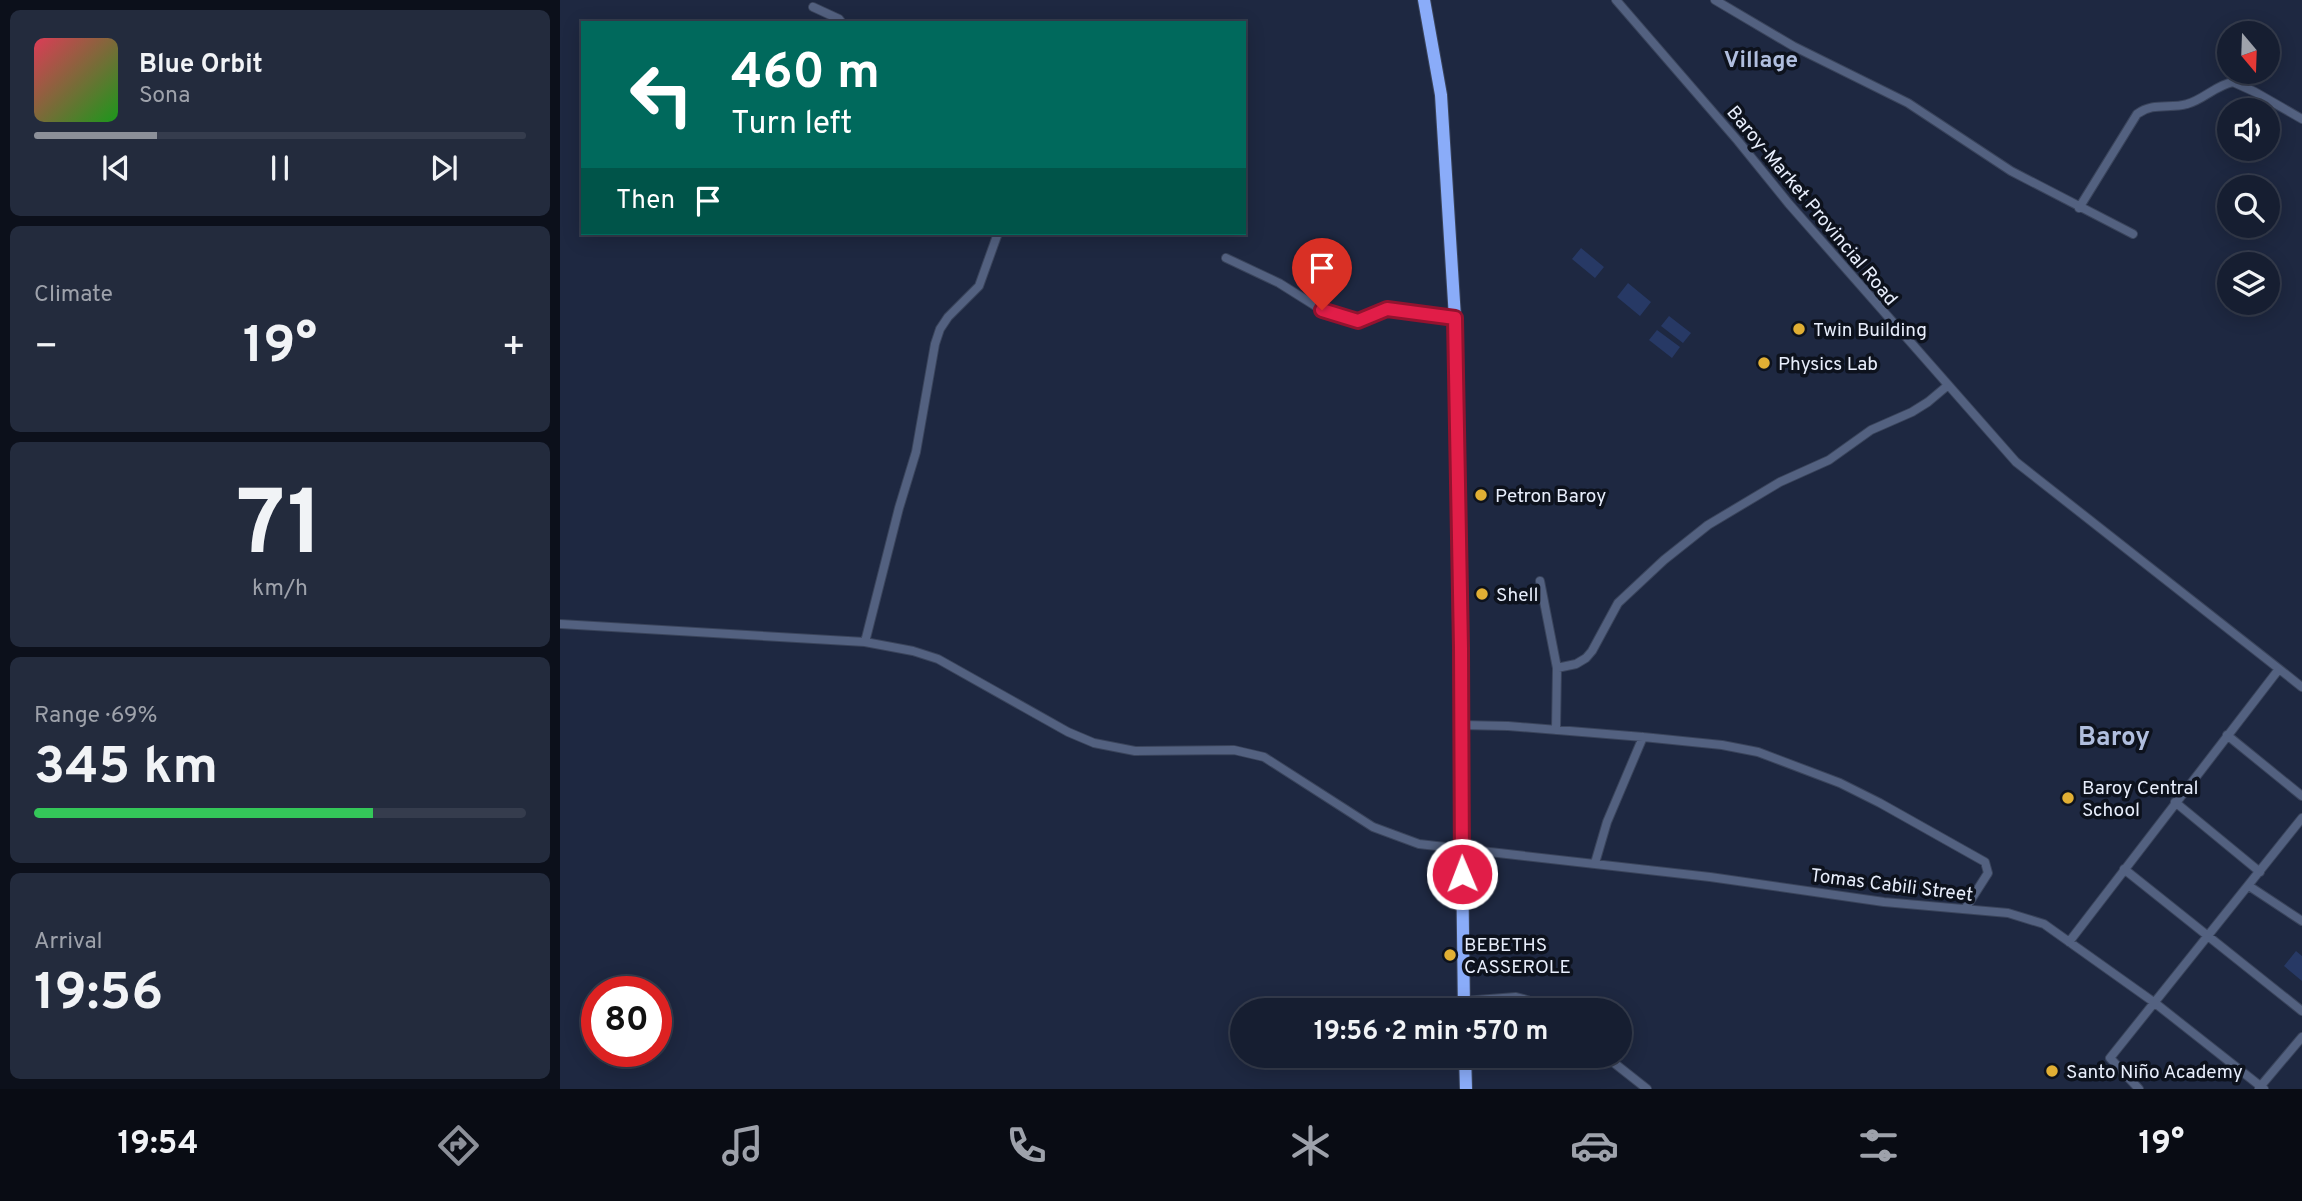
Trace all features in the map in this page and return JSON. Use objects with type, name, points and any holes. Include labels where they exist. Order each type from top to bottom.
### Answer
[{"type":"highway","points":[[1424,0],[1441,95],[1455,318],[1464,998]]},
{"type":"highway","points":[[1465,1068],[1466,1089]]},
{"type":"street","name":"Baroy-Market Provincial Road","points":[[1616,0],[1789,204],[2016,462],[2302,687]]},
{"type":"street","points":[[1715,0],[1793,46],[1908,103],[2011,171],[2133,234]]},
{"type":"street","points":[[813,7],[840,21]]},
{"type":"street","points":[[2079,208],[2142,110],[2184,105],[2233,82],[2302,119]]},
{"type":"street","points":[[865,642],[916,452],[938,336],[948,317],[979,286],[997,235]]},
{"type":"street","points":[[1226,258],[1279,284],[1322,310],[1358,321],[1387,309],[1455,318]]},
{"type":"street","points":[[1557,668],[1576,664],[1586,658],[1618,603],[1707,525],[1780,482],[1829,460],[1871,430],[1912,412],[1947,386]]},
{"type":"street","points":[[1540,581],[1557,668],[1556,730]]},
{"type":"street","name":"Tomas Cabili Street","points":[[560,624],[865,642],[904,649],[938,659],[1068,732],[1094,743],[1135,751],[1234,750],[1264,757],[1384,832],[1419,844],[1595,863],[1884,902],[1965,909],[2026,918],[2045,924],[2155,1003],[2261,1088]]},
{"type":"street","points":[[2069,942],[2279,669]]},
{"type":"street","points":[[1461,725],[1643,737],[1722,745],[1758,752],[1840,783],[1985,862],[1987,873],[1965,909]]},
{"type":"street","points":[[2227,736],[2302,796]]},
{"type":"street","points":[[1595,863],[1607,822],[1643,737]]},
{"type":"street","points":[[2175,802],[2260,872]]},
{"type":"street","points":[[2138,1089],[2110,1058],[2302,818]]},
{"type":"street","points":[[2124,869],[2302,1011]]},
{"type":"street","points":[[2249,886],[2302,921]]},
{"type":"street","points":[[2261,1088],[2302,1037]]},
{"type":"street","points":[[1620,1068],[1647,1089]]},
{"type":"shaded area","points":[[1581,248],[1604,267],[1595,278],[1572,259]]},
{"type":"shaded area","points":[[1628,283],[1651,302],[1640,316],[1617,297]]},
{"type":"shaded area","points":[[1669,316],[1691,333],[1683,343],[1661,326]]},
{"type":"shaded area","points":[[1657,330],[1680,347],[1672,358],[1649,340]]},
{"type":"shaded area","points":[[2296,951],[2302,956],[2302,981],[2284,966]]},
{"type":"place","name":"Twin Building","points":[[1799,329]]},
{"type":"place","name":"Physics Lab","points":[[1764,363]]},
{"type":"place","name":"Petron Baroy","points":[[1481,495]]},
{"type":"place","name":"Shell","points":[[1482,594]]},
{"type":"place","name":"Baroy Central School","points":[[2068,798]]},
{"type":"place","name":"BEBETHS CASSEROLE","points":[[1450,955]]},
{"type":"place","name":"Santo Niño Academy","points":[[2052,1071]]},
{"type":"district","name":"Village","points":[[1761,59]]},
{"type":"district","name":"Baroy","points":[[2114,736]]},
{"type":"route","points":[[1322,310],[1358,321],[1387,309],[1455,318],[1462,874]]}]
